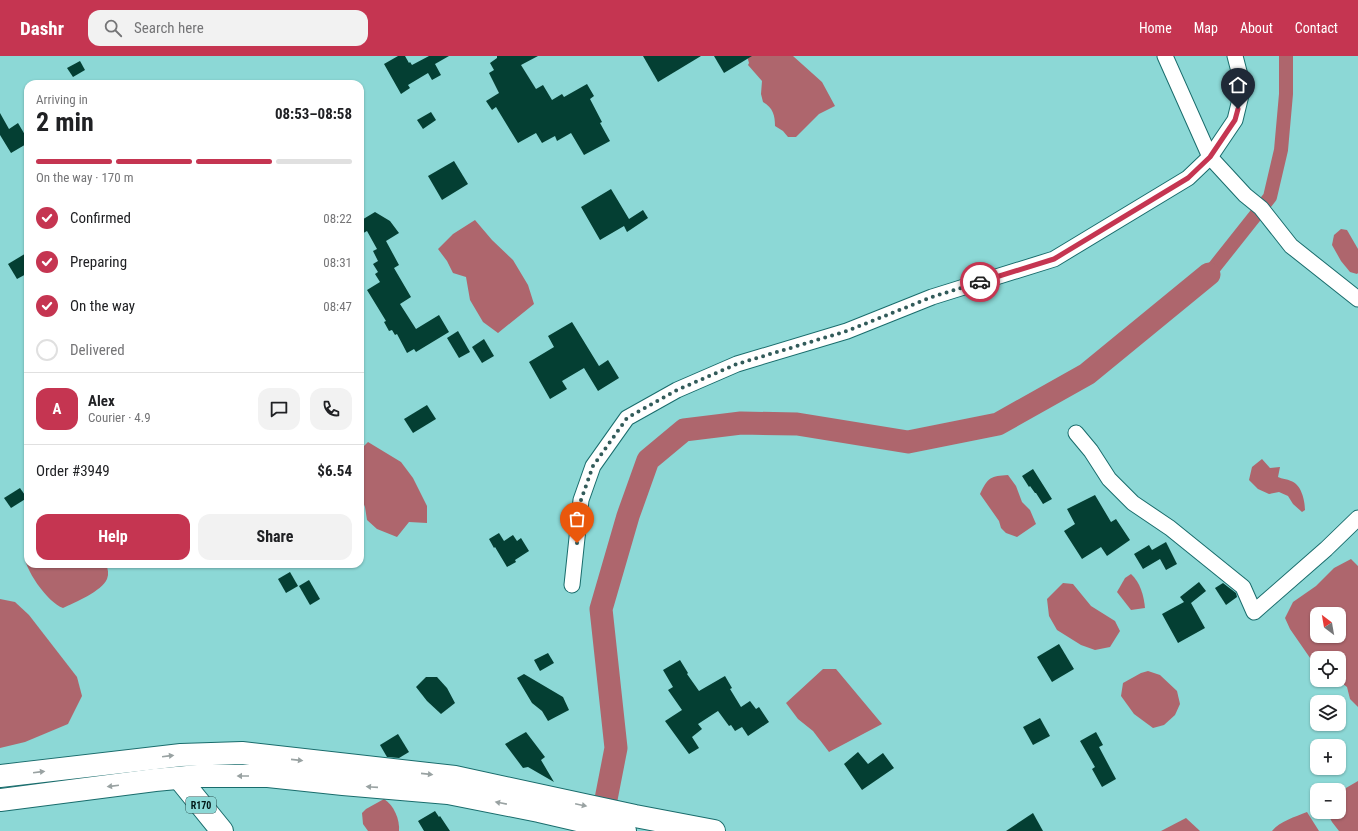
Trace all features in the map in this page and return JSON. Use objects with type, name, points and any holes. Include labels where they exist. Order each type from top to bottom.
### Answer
[{"type":"main road","points":[[0,776],[181,755],[242,753],[454,777],[541,804]]},
{"type":"main road","points":[[0,800],[198,776],[268,776],[342,784],[448,792],[541,804],[630,823],[714,831]]},
{"type":"main road","name":"R170","points":[[179,778],[222,831]]},
{"type":"street","points":[[1165,56],[1210,157],[1245,194],[1261,208],[1292,246],[1358,299]]},
{"type":"street","points":[[572,585],[581,500],[593,466],[627,418],[677,390],[737,364],[847,331],[932,297],[1054,259],[1188,178],[1210,157],[1235,120],[1244,87],[1235,56]]},
{"type":"street","points":[[1076,433],[1091,451],[1109,479],[1133,503],[1170,528],[1243,587],[1254,612],[1326,549],[1358,518]]},
{"type":"shaded area","points":[[747,56],[793,56],[822,82],[835,106],[819,114],[796,137],[788,137],[783,131],[775,126],[773,112],[763,102],[761,94],[762,81],[748,65],[749,63]]},
{"type":"shaded area","points":[[475,220],[492,240],[513,260],[528,285],[534,304],[498,333],[483,322],[470,300],[466,277],[453,273],[447,261],[438,249],[453,234]]},
{"type":"shaded area","points":[[1341,229],[1347,230],[1358,249],[1357,274],[1350,272],[1341,261],[1332,245],[1334,235]]},
{"type":"shaded area","points":[[368,442],[401,462],[413,478],[427,506],[427,523],[409,522],[397,537],[377,529],[367,520],[364,505],[364,446]]},
{"type":"shaded area","points":[[1262,459],[1270,468],[1280,467],[1278,477],[1291,481],[1297,485],[1303,497],[1305,510],[1302,512],[1293,504],[1288,496],[1279,492],[1269,494],[1258,489],[1249,480],[1252,467]]},
{"type":"shaded area","points":[[1008,475],[1016,486],[1022,502],[1030,510],[1036,524],[1017,537],[1006,533],[1001,528],[999,521],[980,494],[985,484],[991,478]]},
{"type":"shaded area","points":[[1351,559],[1358,566],[1358,707],[1350,699],[1346,686],[1346,651],[1310,651],[1310,658],[1290,629],[1285,618],[1293,602],[1316,586],[1334,568]]},
{"type":"shaded area","points":[[28,568],[107,568],[108,572],[107,579],[100,588],[63,608],[50,599]]},
{"type":"shaded area","points":[[1131,574],[1137,581],[1141,590],[1145,608],[1131,610],[1117,592],[1125,578]]},
{"type":"shaded area","points":[[1063,583],[1073,584],[1091,606],[1115,621],[1120,631],[1110,647],[1095,650],[1081,645],[1057,630],[1049,616],[1047,599]]},
{"type":"shaded area","points":[[0,599],[15,602],[29,615],[77,677],[82,696],[68,724],[25,742],[0,748]]},
{"type":"shaded area","points":[[823,669],[836,669],[882,724],[829,752],[813,731],[798,719],[786,703]]},
{"type":"shaded area","points":[[1148,671],[1160,675],[1177,691],[1180,704],[1175,715],[1164,725],[1153,728],[1134,714],[1121,696],[1123,683],[1141,673]]},
{"type":"shaded area","points":[[1358,781],[1358,831],[1339,831],[1330,819],[1346,819],[1346,788]]},
{"type":"shaded area","points":[[384,799],[391,805],[396,813],[399,831],[368,831],[363,824],[362,813],[366,809]]},
{"type":"shaded area","points":[[1307,812],[1310,819],[1319,831],[1272,831],[1283,822]]},
{"type":"shaded area","points":[[1186,818],[1200,831],[1161,831]]},
{"type":"building","points":[[398,56],[405,56],[412,65],[429,56],[449,56],[435,64],[441,75],[432,80],[428,73],[408,85],[410,88],[401,94],[384,64]]},
{"type":"building","points":[[497,56],[538,56],[521,65],[536,89],[543,85],[552,100],[562,94],[564,97],[587,84],[594,96],[590,99],[602,122],[600,123],[610,141],[584,155],[571,133],[557,141],[555,136],[542,143],[536,133],[518,143],[496,107],[492,110],[486,101],[499,93],[489,73],[494,70],[490,63],[497,58]]},
{"type":"building","points":[[643,56],[701,56],[658,82]]},
{"type":"building","points":[[714,56],[752,56],[724,73]]},
{"type":"building","points":[[80,61],[85,70],[73,77],[67,68]]},
{"type":"building","points":[[431,112],[436,120],[423,129],[417,120]]},
{"type":"building","points":[[0,113],[9,129],[18,123],[24,133],[24,145],[11,153],[0,135]]},
{"type":"building","points":[[454,161],[468,184],[442,200],[428,176]]},
{"type":"building","points":[[611,189],[629,219],[643,210],[648,218],[627,232],[624,226],[600,240],[581,207]]},
{"type":"building","points":[[375,212],[390,221],[399,233],[386,241],[399,265],[394,268],[411,297],[400,304],[416,329],[439,315],[449,332],[416,352],[414,349],[407,353],[397,334],[395,335],[392,330],[389,331],[384,322],[386,321],[367,290],[380,282],[375,274],[378,272],[373,264],[378,261],[373,251],[377,249],[367,231],[364,233],[364,219]]},
{"type":"building","points":[[24,254],[24,275],[17,279],[8,264]]},
{"type":"building","points":[[572,322],[599,366],[608,360],[619,378],[598,391],[584,368],[562,381],[567,389],[550,399],[529,362],[554,347],[548,336]]},
{"type":"building","points":[[458,331],[470,352],[459,358],[447,338]]},
{"type":"building","points":[[484,339],[494,356],[482,363],[472,347]]},
{"type":"building","points":[[427,405],[436,419],[413,433],[404,419]]},
{"type":"building","points":[[1033,469],[1052,499],[1043,504],[1022,476]]},
{"type":"building","points":[[20,488],[24,494],[24,500],[11,508],[4,498]]},
{"type":"building","points":[[1095,495],[1111,522],[1116,519],[1130,540],[1107,556],[1101,547],[1082,559],[1064,531],[1075,524],[1067,509]]},
{"type":"building","points":[[499,533],[504,541],[513,535],[517,541],[521,538],[529,551],[515,560],[516,562],[507,567],[489,539]]},
{"type":"building","points":[[1166,542],[1177,564],[1166,570],[1160,559],[1143,569],[1134,554],[1149,545],[1152,550]]},
{"type":"building","points":[[290,572],[298,586],[286,593],[278,579]]},
{"type":"building","points":[[309,580],[320,599],[310,605],[299,586]]},
{"type":"building","points":[[1199,582],[1206,591],[1191,603],[1205,628],[1178,643],[1162,614],[1184,602],[1180,597]]},
{"type":"building","points":[[1223,583],[1236,593],[1237,597],[1226,605],[1215,588]]},
{"type":"building","points":[[1059,644],[1074,669],[1052,682],[1037,657]]},
{"type":"building","points":[[548,653],[554,663],[540,671],[534,660]]},
{"type":"building","points":[[680,660],[688,673],[687,674],[699,691],[725,676],[732,688],[730,689],[741,707],[750,701],[756,709],[759,707],[769,722],[748,736],[742,727],[735,731],[731,725],[729,726],[718,711],[698,724],[702,729],[692,737],[699,748],[689,754],[665,721],[682,710],[668,690],[673,687],[663,670]]},
{"type":"building","points":[[524,674],[563,697],[569,710],[548,721],[542,711],[532,703],[517,678]]},
{"type":"building","points":[[426,677],[437,677],[447,688],[455,703],[441,714],[427,701],[416,687]]},
{"type":"building","points":[[1040,718],[1050,736],[1033,745],[1023,727]]},
{"type":"building","points":[[526,732],[545,757],[541,760],[554,782],[528,767],[523,768],[505,744]]},
{"type":"building","points":[[1096,732],[1103,745],[1099,747],[1116,779],[1102,787],[1092,769],[1095,767],[1080,741]]},
{"type":"building","points":[[398,734],[409,752],[399,758],[387,757],[380,745]]},
{"type":"building","points":[[858,752],[868,764],[883,753],[894,768],[862,790],[844,764]]},
{"type":"building","points":[[435,811],[450,831],[424,831],[418,821]]},
{"type":"building","points":[[1033,813],[1043,831],[1006,831]]},
{"type":"waterway","points":[[1209,274],[1270,197],[1281,150],[1286,94],[1286,56]]},
{"type":"waterway","points":[[600,830],[616,748],[601,609],[628,516],[648,460],[684,430],[741,423],[797,424],[908,442],[998,424],[1087,374],[1209,274]]},
{"type":"way so far","points":[[577,543],[581,500],[593,466],[627,418],[677,390],[737,364],[847,331],[932,297],[980,282]]},
{"type":"route","points":[[980,282],[1054,259],[1188,178],[1210,157],[1235,120],[1238,109]]}]
